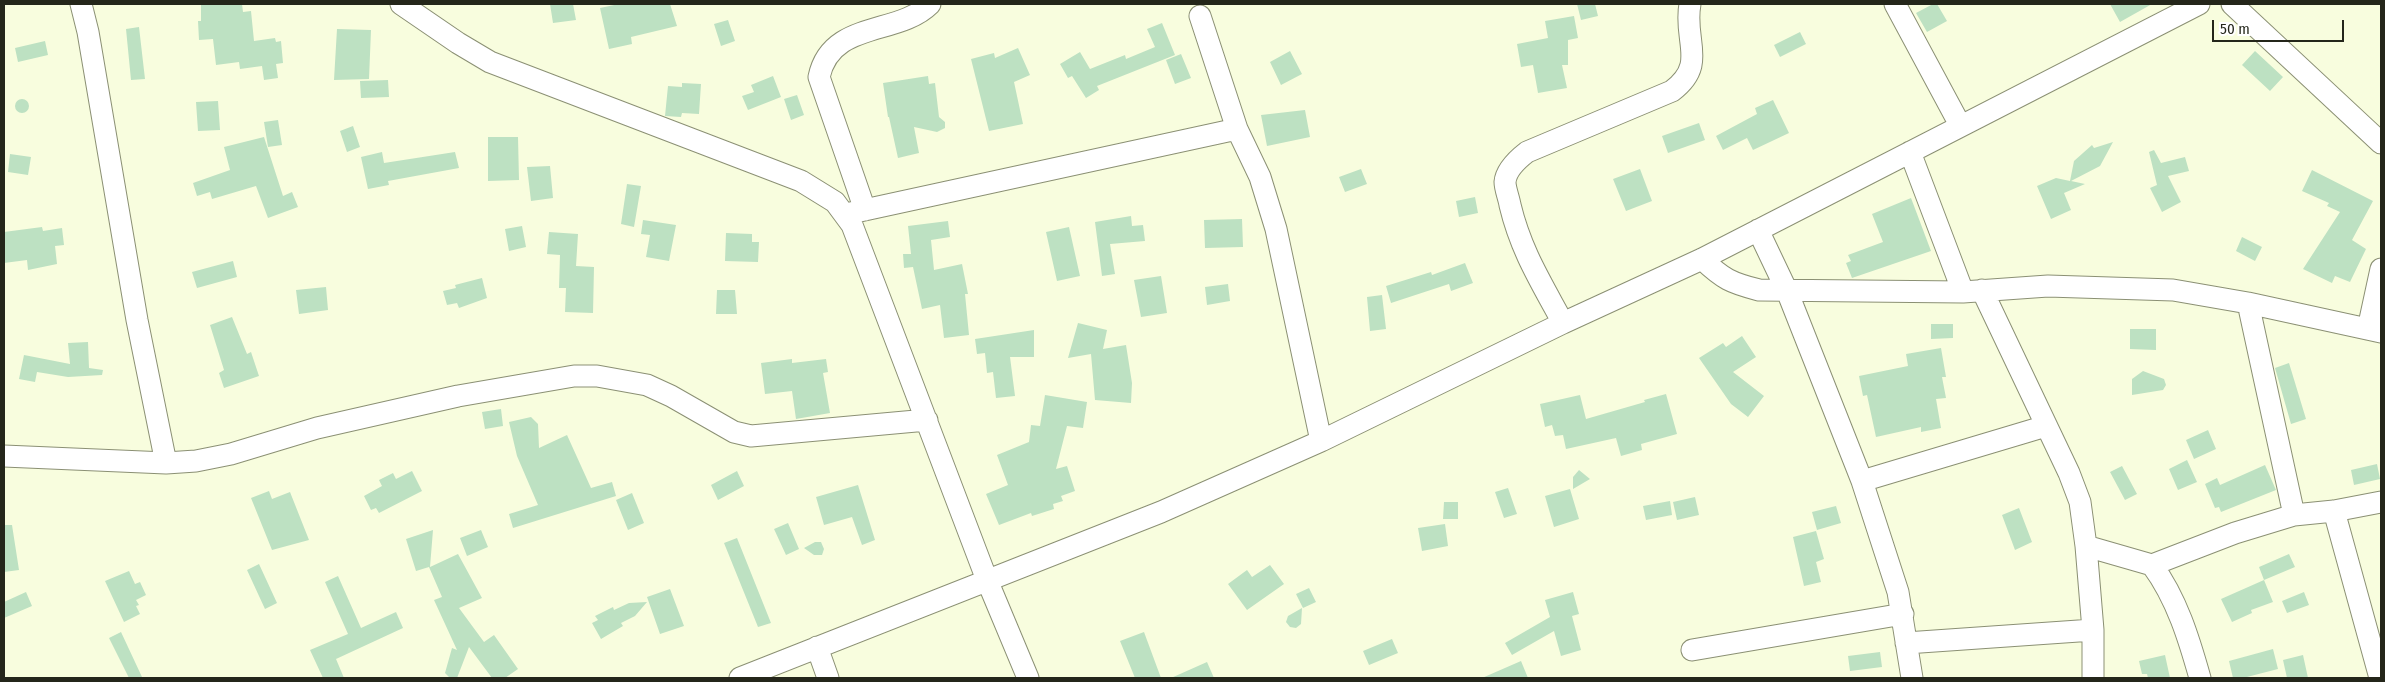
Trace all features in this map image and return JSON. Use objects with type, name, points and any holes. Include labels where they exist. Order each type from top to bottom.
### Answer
[{"type":"street","points":[[81,4],[88,32],[137,320],[166,463]]},
{"type":"street","points":[[401,4],[458,43],[490,62],[801,181],[855,212],[1237,129]]},
{"type":"street","points":[[930,4],[914,14],[850,38],[834,47],[821,66],[819,77],[855,212],[927,420],[987,580],[1028,678]]},
{"type":"street","points":[[1563,323],[1532,270],[1516,231],[1505,182],[1508,173],[1514,164],[1527,152],[1672,91],[1681,85],[1692,68],[1688,14],[1690,4]]},
{"type":"street","points":[[1895,4],[1960,125]]},
{"type":"street","points":[[740,678],[1161,512],[1321,441],[1563,323],[1702,259],[2198,4]]},
{"type":"street","points":[[2232,4],[2381,143]]},
{"type":"street","points":[[1200,16],[1237,129],[1260,177],[1276,229],[1321,441]]},
{"type":"street","points":[[1910,152],[1972,291],[2046,426],[2069,473],[2080,502],[2086,546],[2093,630],[2093,678]]},
{"type":"street","points":[[1758,230],[1787,291],[1862,481],[1898,592],[1912,678]]},
{"type":"street","points":[[1702,259],[1716,273],[1733,284],[1759,290],[1972,291],[2048,286],[2114,286],[2173,290],[2248,303],[2375,331],[2381,270]]},
{"type":"street","points":[[2248,303],[2294,515]]},
{"type":"street","points":[[4,456],[166,463],[196,461],[231,454],[316,428],[458,396],[574,376],[597,376],[647,385],[671,396],[734,432],[751,436],[927,420]]},
{"type":"street","points":[[1862,481],[2046,426]]},
{"type":"street","points":[[2086,546],[2152,565],[2235,533],[2294,515],[2334,512],[2381,502]]},
{"type":"street","points":[[2334,512],[2380,678]]},
{"type":"street","points":[[2152,565],[2162,579],[2182,619],[2200,678]]},
{"type":"street","points":[[1692,650],[1903,614]]},
{"type":"street","points":[[1906,643],[2093,630]]},
{"type":"street","points":[[818,647],[828,678]]},
{"type":"building","points":[[201,4],[242,4],[243,12],[251,11],[254,41],[275,38],[276,42],[281,41],[283,63],[276,64],[278,78],[264,80],[262,66],[240,69],[239,62],[216,65],[213,39],[199,40],[198,21],[201,21]]},
{"type":"building","points":[[550,4],[573,4],[576,20],[553,23]]},
{"type":"building","points":[[619,4],[670,4],[677,26],[631,37],[632,44],[609,49],[600,8]]},
{"type":"building","points":[[1577,4],[1595,4],[1598,16],[1581,20]]},
{"type":"building","points":[[1933,4],[1937,4],[1947,21],[1927,32],[1916,13]]},
{"type":"building","points":[[2110,4],[2152,4],[2120,22]]},
{"type":"building","points":[[1574,16],[1578,38],[1568,40],[1568,65],[1562,65],[1567,88],[1538,93],[1533,65],[1521,67],[1517,44],[1548,38],[1545,21]]},
{"type":"building","points":[[728,20],[735,41],[721,46],[714,24]]},
{"type":"building","points":[[1162,23],[1175,55],[1097,86],[1099,90],[1086,98],[1072,76],[1068,78],[1060,64],[1080,52],[1090,69],[1125,55],[1126,59],[1155,47],[1147,29]]},
{"type":"building","points":[[139,27],[145,79],[131,80],[126,29]]},
{"type":"building","points":[[337,29],[371,30],[369,79],[334,80]]},
{"type":"building","points":[[1800,32],[1806,44],[1780,57],[1774,45]]},
{"type":"building","points":[[45,41],[48,55],[18,62],[15,48]]},
{"type":"building","points":[[1018,48],[1030,75],[1014,82],[1023,124],[989,131],[971,59],[994,53],[995,58]]},
{"type":"building","points":[[1290,51],[1302,74],[1281,85],[1270,62]]},
{"type":"building","points":[[2255,51],[2283,77],[2270,91],[2242,65]]},
{"type":"building","points":[[1181,54],[1191,78],[1175,84],[1166,60]]},
{"type":"building","points":[[773,76],[781,97],[748,110],[742,96],[754,92],[751,85]]},
{"type":"building","points":[[928,76],[929,84],[935,83],[939,117],[945,122],[945,128],[937,132],[914,127],[919,153],[898,158],[888,117],[883,83]]},
{"type":"building","points":[[388,80],[389,97],[361,98],[360,81]]},
{"type":"building","points":[[682,83],[701,84],[699,114],[682,113],[681,117],[665,116],[668,86],[682,87]]},
{"type":"building","points":[[797,95],[804,115],[791,120],[784,99]]},
{"type":"building","points":[[19,99],[25,99],[29,106],[25,113],[19,113],[15,109],[15,103]]},
{"type":"building","points":[[1773,100],[1789,133],[1753,150],[1747,138],[1723,150],[1716,136],[1757,114],[1755,108]]},
{"type":"building","points":[[218,101],[220,130],[198,131],[196,102]]},
{"type":"building","points":[[1305,110],[1310,137],[1267,146],[1261,115]]},
{"type":"building","points":[[278,120],[282,145],[268,147],[264,122]]},
{"type":"building","points":[[1699,123],[1705,140],[1668,153],[1662,136]]},
{"type":"building","points":[[353,126],[360,147],[347,152],[340,131]]},
{"type":"building","points":[[264,137],[283,196],[292,192],[298,207],[268,218],[256,186],[212,199],[210,192],[197,196],[193,183],[230,170],[224,147]]},
{"type":"building","points":[[488,137],[518,137],[519,180],[488,181]]},
{"type":"building","points":[[2113,142],[2100,166],[2071,181],[2085,184],[2064,193],[2071,210],[2051,219],[2037,186],[2056,178],[2070,181],[2074,161],[2092,145],[2094,148]]},
{"type":"building","points":[[2154,150],[2161,163],[2185,157],[2189,171],[2168,176],[2181,202],[2162,212],[2150,188],[2157,185],[2149,152]]},
{"type":"building","points":[[382,152],[384,163],[455,152],[459,168],[388,181],[389,185],[368,189],[361,157]]},
{"type":"building","points":[[10,154],[31,157],[28,175],[8,172]]},
{"type":"building","points":[[550,166],[553,198],[531,201],[527,167]]},
{"type":"building","points":[[1361,169],[1367,184],[1345,192],[1339,177]]},
{"type":"building","points":[[1640,169],[1652,201],[1626,211],[1613,179]]},
{"type":"building","points":[[2312,170],[2373,201],[2352,240],[2366,249],[2350,282],[2335,276],[2332,283],[2303,269],[2340,212],[2327,206],[2329,203],[2302,191]]},
{"type":"building","points":[[627,184],[641,186],[634,227],[621,224]]},
{"type":"building","points":[[1475,197],[1478,213],[1459,217],[1456,201]]},
{"type":"building","points":[[1911,198],[1931,251],[1852,278],[1846,263],[1851,261],[1848,255],[1883,242],[1872,214]]},
{"type":"building","points":[[1131,216],[1132,226],[1143,225],[1145,241],[1110,244],[1115,274],[1102,276],[1095,222]]},
{"type":"building","points":[[1242,219],[1243,247],[1205,248],[1204,220]]},
{"type":"building","points":[[643,220],[676,225],[669,261],[646,257],[650,235],[641,234]]},
{"type":"building","points":[[948,221],[950,237],[931,240],[934,270],[962,264],[968,294],[965,294],[969,335],[944,338],[940,305],[922,309],[913,267],[904,268],[903,254],[911,254],[908,226]]},
{"type":"building","points":[[522,226],[526,247],[509,251],[505,229]]},
{"type":"building","points":[[42,227],[43,231],[62,228],[64,245],[55,246],[57,264],[28,270],[27,260],[4,263],[4,232]]},
{"type":"building","points":[[1069,227],[1080,276],[1057,281],[1046,232]]},
{"type":"building","points":[[549,232],[578,234],[576,266],[594,267],[593,313],[565,312],[566,288],[559,288],[560,255],[547,254]]},
{"type":"building","points":[[726,233],[752,234],[752,242],[759,242],[758,262],[725,261]]},
{"type":"building","points":[[2242,237],[2262,247],[2255,261],[2236,251]]},
{"type":"building","points":[[233,261],[237,277],[197,288],[192,272]]},
{"type":"building","points":[[1465,263],[1473,283],[1451,291],[1449,284],[1391,303],[1386,286],[1431,272],[1432,275]]},
{"type":"building","points":[[1161,276],[1167,313],[1141,317],[1134,280]]},
{"type":"building","points":[[482,278],[487,298],[459,308],[457,303],[447,305],[443,291],[456,288],[455,285]]},
{"type":"building","points":[[1228,284],[1230,301],[1207,305],[1205,287]]},
{"type":"building","points":[[326,287],[328,310],[299,314],[296,290]]},
{"type":"building","points":[[717,290],[735,290],[737,314],[716,314]]},
{"type":"building","points":[[1382,295],[1386,329],[1370,331],[1367,297]]},
{"type":"building","points":[[232,317],[247,354],[251,352],[259,376],[224,388],[219,373],[224,370],[210,325]]},
{"type":"building","points":[[1078,323],[1107,330],[1103,349],[1126,345],[1132,383],[1131,403],[1095,400],[1091,354],[1068,358]]},
{"type":"building","points":[[1931,324],[1953,324],[1953,338],[1931,339]]},
{"type":"building","points":[[2130,329],[2156,329],[2156,350],[2130,349]]},
{"type":"building","points":[[1034,330],[1034,357],[1010,357],[1015,396],[996,398],[993,372],[987,373],[985,353],[977,354],[975,339]]},
{"type":"building","points":[[1742,336],[1756,357],[1733,372],[1764,396],[1748,417],[1731,404],[1699,358],[1723,343],[1726,347]]},
{"type":"building","points":[[88,342],[89,368],[103,370],[102,375],[68,377],[37,372],[35,382],[19,379],[24,355],[70,364],[68,343]]},
{"type":"building","points":[[1941,348],[1946,377],[1942,377],[1946,398],[1936,399],[1941,428],[1921,432],[1921,427],[1876,437],[1867,395],[1863,396],[1859,376],[1908,366],[1906,354]]},
{"type":"building","points":[[792,359],[792,363],[826,359],[828,372],[823,373],[830,413],[796,419],[792,391],[765,394],[761,363]]},
{"type":"building","points":[[2289,363],[2306,419],[2291,424],[2275,368]]},
{"type":"building","points":[[2143,371],[2164,379],[2166,385],[2163,390],[2132,395],[2132,379]]},
{"type":"building","points":[[1666,394],[1677,434],[1641,444],[1642,450],[1621,456],[1616,438],[1566,449],[1563,435],[1555,436],[1552,425],[1545,427],[1540,404],[1580,395],[1586,419]]},
{"type":"building","points":[[1045,395],[1087,402],[1083,428],[1067,426],[1056,469],[1067,466],[1075,491],[1061,496],[1063,501],[1053,504],[1054,509],[1032,516],[1031,513],[999,525],[986,494],[1008,485],[997,455],[1029,442],[1031,425],[1040,426]]},
{"type":"building","points":[[501,409],[503,426],[485,429],[482,412]]},
{"type":"building","points":[[531,417],[538,424],[539,448],[567,435],[591,488],[612,482],[616,496],[513,528],[509,514],[538,505],[517,456],[509,422]]},
{"type":"building","points":[[2208,430],[2216,449],[2194,459],[2186,440]]},
{"type":"building","points":[[2187,460],[2197,482],[2178,490],[2169,469]]},
{"type":"building","points":[[2377,464],[2380,479],[2354,485],[2351,470]]},
{"type":"building","points":[[2265,465],[2276,490],[2221,512],[2219,507],[2215,508],[2205,484],[2217,478],[2220,485]]},
{"type":"building","points":[[2122,466],[2137,494],[2125,500],[2110,472]]},
{"type":"building","points":[[1579,470],[1590,479],[1573,489],[1573,477]]},
{"type":"building","points":[[412,471],[422,491],[379,513],[376,508],[371,510],[364,496],[382,486],[379,480],[393,473],[396,479]]},
{"type":"building","points":[[737,471],[744,486],[718,500],[711,485]]},
{"type":"building","points":[[858,485],[875,540],[862,545],[852,517],[824,525],[816,497]]},
{"type":"building","points":[[1508,488],[1517,514],[1504,518],[1495,492]]},
{"type":"building","points":[[1570,489],[1579,519],[1554,527],[1545,496]]},
{"type":"building","points":[[269,491],[272,499],[290,492],[309,540],[272,550],[251,498]]},
{"type":"building","points":[[632,493],[644,523],[628,530],[616,500]]},
{"type":"building","points":[[1695,497],[1699,515],[1677,520],[1673,502]]},
{"type":"building","points":[[1670,501],[1672,515],[1646,520],[1643,506]]},
{"type":"building","points":[[1444,502],[1458,502],[1458,519],[1443,519]]},
{"type":"building","points":[[1836,506],[1841,523],[1817,530],[1812,512]]},
{"type":"building","points":[[2019,508],[2032,542],[2015,550],[2002,515]]},
{"type":"building","points":[[788,523],[799,549],[786,555],[774,529]]},
{"type":"building","points":[[1445,524],[1448,546],[1422,551],[1418,528]]},
{"type":"building","points":[[4,525],[12,525],[19,570],[4,572]]},
{"type":"building","points":[[433,530],[430,567],[458,554],[482,598],[459,608],[484,642],[494,635],[518,669],[505,678],[492,678],[469,647],[457,678],[450,678],[445,673],[452,648],[457,650],[434,600],[442,597],[429,567],[416,571],[406,539]]},
{"type":"building","points":[[481,530],[488,547],[467,556],[460,538]]},
{"type":"building","points":[[1816,531],[1824,559],[1816,562],[1821,582],[1804,586],[1793,537]]},
{"type":"building","points":[[737,538],[771,623],[758,627],[724,543]]},
{"type":"building","points":[[815,542],[821,542],[824,549],[822,555],[814,555],[804,548]]},
{"type":"building","points":[[2289,554],[2295,567],[2264,580],[2259,567]]},
{"type":"building","points":[[259,564],[277,603],[265,609],[247,570]]},
{"type":"building","points":[[1270,565],[1284,584],[1247,610],[1228,584],[1247,570],[1252,577]]},
{"type":"building","points":[[129,571],[135,584],[140,582],[146,595],[136,600],[139,605],[136,606],[140,614],[124,622],[105,581]]},
{"type":"building","points":[[338,576],[361,628],[396,612],[403,628],[336,659],[344,678],[323,678],[310,650],[348,634],[325,582]]},
{"type":"building","points":[[2264,580],[2273,602],[2251,610],[2252,613],[2232,622],[2221,599]]},
{"type":"building","points":[[1309,588],[1316,602],[1303,608],[1296,594]]},
{"type":"building","points":[[670,589],[684,626],[660,634],[647,597]]},
{"type":"building","points":[[26,592],[32,606],[4,618],[4,602]]},
{"type":"building","points":[[1573,592],[1579,614],[1572,616],[1581,650],[1561,656],[1554,631],[1512,655],[1505,643],[1550,617],[1545,600]]},
{"type":"building","points":[[2304,592],[2309,605],[2287,613],[2282,601]]},
{"type":"building","points":[[647,602],[635,616],[621,623],[623,626],[601,639],[592,623],[598,620],[595,616],[613,607],[614,610],[629,603]]},
{"type":"building","points":[[1302,608],[1301,624],[1296,628],[1290,627],[1286,622],[1288,616]]},
{"type":"building","points":[[121,632],[142,677],[140,678],[129,678],[109,638]]},
{"type":"building","points":[[1144,632],[1161,678],[1135,678],[1120,641]]},
{"type":"building","points":[[1392,639],[1398,653],[1369,665],[1363,651]]},
{"type":"building","points":[[2273,649],[2278,669],[2243,678],[2233,678],[2229,661]]},
{"type":"building","points":[[1880,652],[1882,667],[1850,671],[1848,656]]},
{"type":"building","points":[[2165,655],[2170,678],[2148,678],[2147,674],[2142,674],[2139,661]]},
{"type":"building","points":[[2303,655],[2308,678],[2287,678],[2283,660]]},
{"type":"building","points":[[1521,661],[1528,678],[1482,678]]},
{"type":"building","points":[[1207,662],[1214,678],[1171,678]]}]
